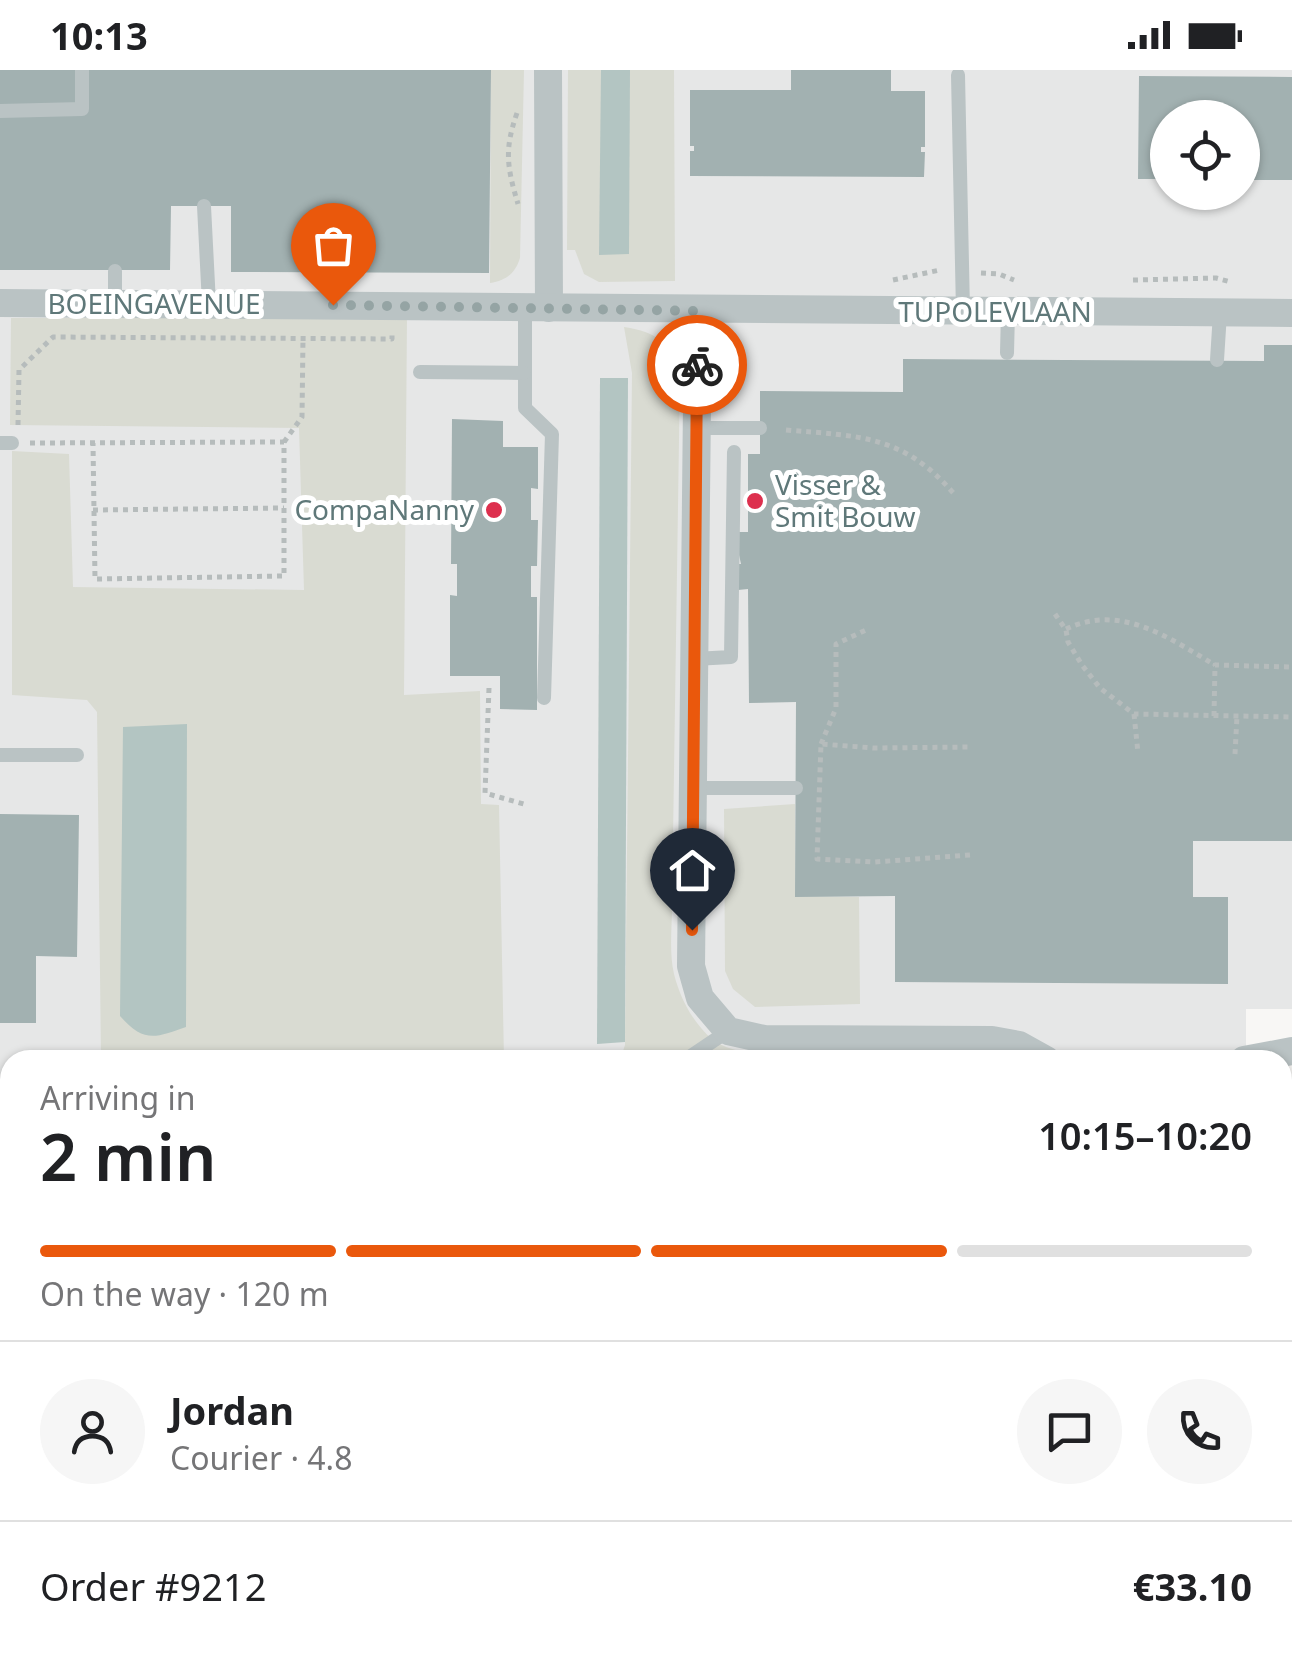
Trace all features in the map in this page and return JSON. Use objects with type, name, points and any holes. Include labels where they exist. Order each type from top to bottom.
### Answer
[{"type":"street","points":[[537,307],[548,70]]},
{"type":"street","name":"BOEINGAVENUE","points":[[0,303],[537,307]]},
{"type":"street","name":"TUPOLEVLAAN","points":[[537,307],[1292,313]]},
{"type":"street","points":[[698,311],[691,966],[700,998],[728,1031],[764,1039],[1001,1040],[1029,1050]]},
{"type":"lane","points":[[0,110],[82,109],[82,70]]},
{"type":"lane","points":[[958,75],[963,312]]},
{"type":"lane","points":[[204,206],[209,304]]},
{"type":"lane","points":[[115,271],[115,304]]},
{"type":"lane","points":[[537,307],[524,373],[525,408],[552,434],[544,698]]},
{"type":"lane","points":[[1008,312],[1008,353]]},
{"type":"lane","points":[[1217,360],[1220,313]]},
{"type":"lane","points":[[420,372],[524,373]]},
{"type":"lane","points":[[695,428],[760,428]]},
{"type":"lane","points":[[694,659],[731,656],[734,452]]},
{"type":"lane","points":[[0,754],[77,755]]},
{"type":"lane","points":[[692,788],[796,788]]},
{"type":"lane","points":[[700,1050],[728,1031]]},
{"type":"path","points":[[284,442],[10,443],[19,370],[52,336],[392,339],[391,306]]},
{"type":"path","points":[[92,443],[95,579],[284,576],[284,442],[302,416],[303,338]]},
{"type":"path","points":[[786,430],[857,436],[907,451],[936,472],[955,495]]},
{"type":"path","points":[[93,510],[284,508]]},
{"type":"path","points":[[1054,614],[1100,688],[1134,714],[1292,717]]},
{"type":"path","points":[[1066,630],[1082,622],[1132,622],[1180,642],[1215,666],[1292,667]]},
{"type":"path","points":[[866,630],[836,644],[836,708],[822,744],[816,859],[875,862],[970,855]]},
{"type":"path","points":[[1214,716],[1215,666]]},
{"type":"path","points":[[489,688],[486,793],[527,805]]},
{"type":"path","points":[[1134,714],[1138,753]]},
{"type":"path","points":[[1235,754],[1237,716]]},
{"type":"path","points":[[822,744],[972,747]]},
{"type":"shaded area","points":[[0,70],[1292,70],[1292,1009],[1246,1009],[1246,1050],[0,1050]]},
{"type":"shaded area","points":[[491,70],[524,70],[520,258],[509,275],[490,283]]},
{"type":"shaded area","points":[[568,70],[674,70],[675,281],[599,282],[584,274],[575,250],[567,250]]},
{"type":"shaded area","points":[[601,70],[630,70],[629,254],[599,255]]},
{"type":"shaded area","points":[[407,317],[404,695],[480,691],[481,804],[499,805],[504,1050],[101,1050],[97,712],[87,700],[12,695],[12,451],[69,454],[73,587],[304,590],[299,428],[10,425],[11,318]]},
{"type":"shaded area","points":[[624,327],[660,340],[680,373],[672,966],[693,1018],[712,1039],[737,1050],[623,1050],[632,373]]},
{"type":"shaded area","points":[[600,378],[628,378],[625,1042],[597,1044]]},
{"type":"shaded area","points":[[187,724],[186,1027],[150,1036],[136,1031],[120,1016],[123,727]]},
{"type":"shaded area","points":[[795,804],[795,896],[859,897],[860,1004],[755,1007],[733,989],[725,971],[724,809]]},
{"type":"building","points":[[0,70],[491,70],[489,273],[231,272],[231,206],[171,206],[170,270],[0,270]]},
{"type":"building","points":[[791,70],[891,70],[891,91],[925,91],[925,147],[921,147],[921,152],[925,152],[924,177],[690,176],[690,151],[694,151],[694,146],[690,146],[690,90],[791,90]]},
{"type":"building","points":[[1139,76],[1292,77],[1292,180],[1260,180],[1260,100],[1150,100],[1150,179],[1138,179]]},
{"type":"building","points":[[1264,345],[1292,345],[1292,841],[1193,841],[1193,897],[1228,897],[1228,984],[895,982],[895,896],[795,897],[796,702],[749,703],[748,589],[738,590],[741,564],[734,532],[748,532],[748,454],[760,454],[760,391],[903,392],[903,359],[1264,361]]},
{"type":"building","points":[[452,419],[503,421],[503,447],[538,447],[538,489],[531,488],[531,520],[538,520],[537,566],[531,566],[531,597],[537,597],[537,710],[500,709],[500,676],[450,676],[450,595],[457,596],[457,564],[451,564]]},
{"type":"building","points":[[0,814],[79,815],[77,957],[36,956],[36,1023],[0,1023]]},
{"type":"way so far","points":[[333,305],[698,311],[697,365]]},
{"type":"place","name":"Visser & Smit Bouw","points":[[755,501]]},
{"type":"place","name":"CompaNanny","points":[[494,510]]},
{"type":"route","points":[[692,930],[697,365]]}]
